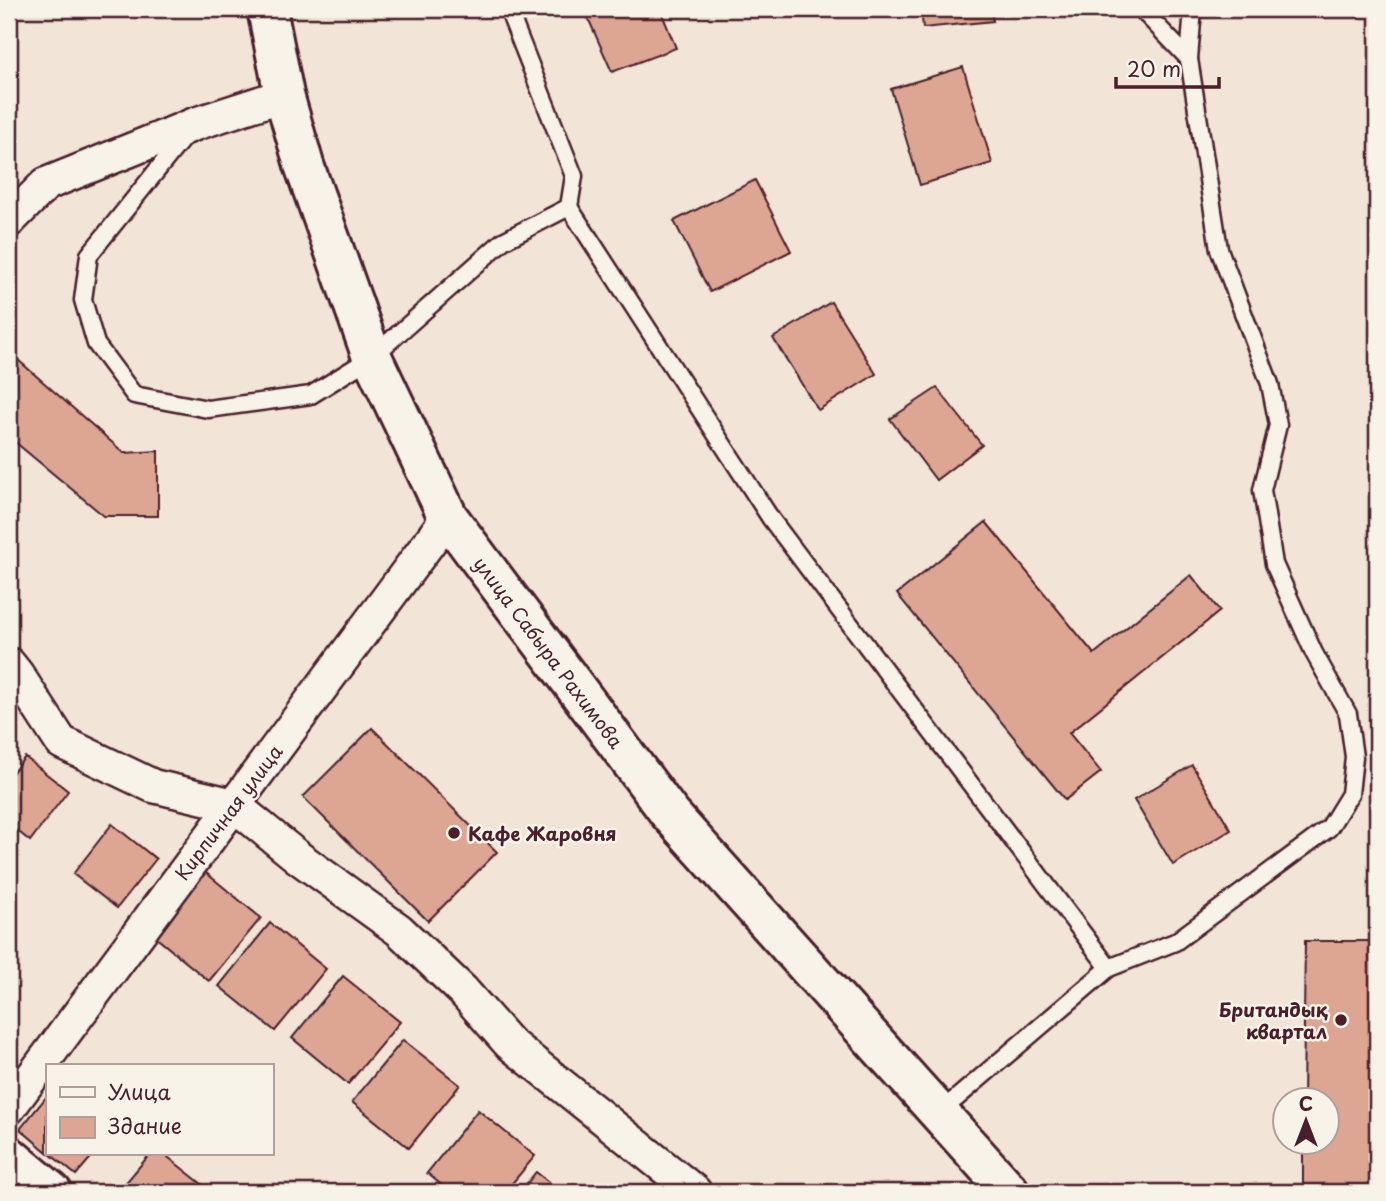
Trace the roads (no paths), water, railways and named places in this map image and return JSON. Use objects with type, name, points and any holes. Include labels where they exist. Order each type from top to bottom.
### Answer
[{"type":"main road","name":"улица Сабыра Рахимова","points":[[267,9],[284,95],[304,165],[372,357],[448,517],[670,814],[1010,1192]]},
{"type":"main road","points":[[9,1156],[52,1192]]},
{"type":"street","points":[[9,220],[46,184],[194,124],[284,95]]},
{"type":"street","name":"Кирпичная улица","points":[[9,1108],[448,517]]},
{"type":"street","points":[[9,664],[61,742],[153,786],[234,805],[299,858],[399,930],[463,991],[509,1043],[695,1192]]},
{"type":"lane","points":[[508,9],[574,176],[569,207],[771,519],[1109,968]]},
{"type":"lane","points":[[1141,9],[1189,59]]},
{"type":"lane","points":[[939,1113],[1109,968],[1175,942],[1329,828],[1350,794],[1354,757],[1348,714],[1314,653],[1274,564],[1262,490],[1278,425],[1270,384],[1219,250],[1189,59],[1193,9]]},
{"type":"lane","points":[[194,124],[89,255],[83,300],[96,344],[134,395],[208,409],[311,395],[372,357],[503,242],[569,207]]},
{"type":"place","name":"Кафе Жаровня","points":[[454,833]]},
{"type":"place","name":"Британдық квартал","points":[[1341,1020]]}]
